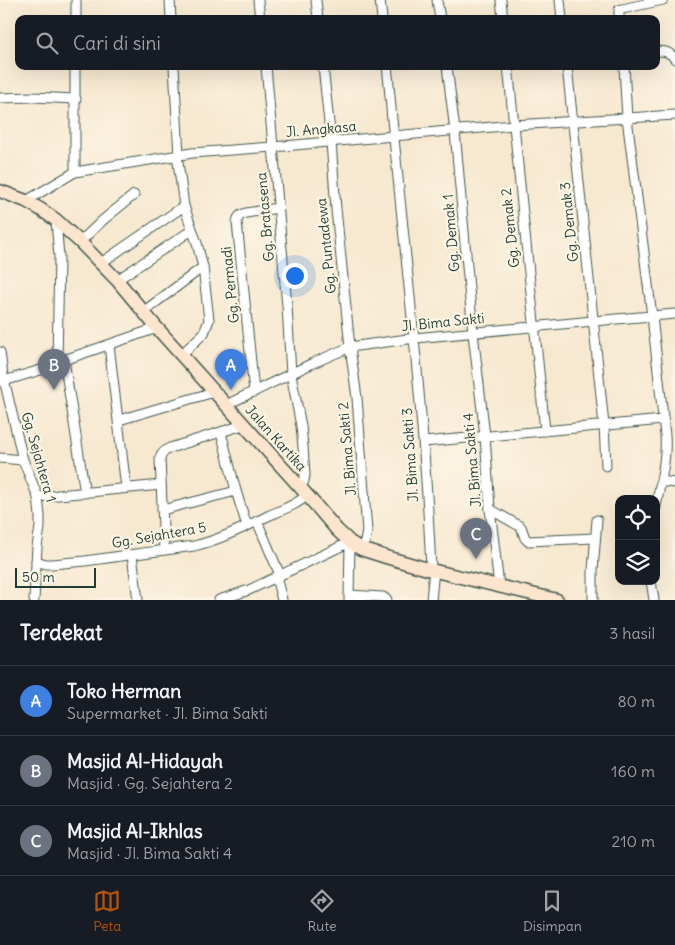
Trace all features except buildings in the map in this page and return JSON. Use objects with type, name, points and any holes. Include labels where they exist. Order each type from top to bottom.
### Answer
[{"type":"street","points":[[76,0],[76,15]]},
{"type":"street","points":[[170,0],[171,15]]},
{"type":"street","points":[[258,0],[260,15]]},
{"type":"street","points":[[316,0],[318,15]]},
{"type":"street","points":[[380,0],[382,15]]},
{"type":"street","points":[[437,0],[439,15]]},
{"type":"street","points":[[501,0],[503,15]]},
{"type":"street","points":[[560,0],[562,15]]},
{"type":"street","points":[[619,15],[619,10],[622,8],[663,0]]},
{"type":"street","points":[[660,51],[672,54],[675,59]]},
{"type":"street","points":[[75,70],[76,172]]},
{"type":"street","points":[[174,70],[178,155],[184,206],[203,267],[209,320],[204,333],[181,355]]},
{"type":"street","name":"Gg. Bratasena","points":[[266,70],[291,374],[303,447],[305,475],[303,491]]},
{"type":"street","name":"Gg. Puntadewa","points":[[323,70],[350,347]]},
{"type":"street","name":"Jl. Bima Sakti 3","points":[[387,70],[424,442],[433,570],[431,600]]},
{"type":"street","name":"Gg. Demak 1","points":[[447,70],[455,131],[473,333]]},
{"type":"street","name":"Gg. Demak 2","points":[[508,70],[545,431]]},
{"type":"street","name":"Gg. Demak 3","points":[[567,70],[571,121],[604,425],[606,466]]},
{"type":"street","points":[[624,70],[627,118],[652,316],[666,449],[658,495]]},
{"type":"street","points":[[0,98],[76,99]]},
{"type":"street","name":"Jl. Angkasa","points":[[26,201],[76,172],[178,155],[514,125],[675,114]]},
{"type":"street","name":"Jalan Kartika","points":[[0,190],[26,201],[56,220],[80,242],[117,280],[156,328],[337,530],[355,545],[386,557],[433,570],[557,600]]},
{"type":"street","points":[[80,242],[103,220],[134,196]]},
{"type":"street","points":[[101,263],[184,206]]},
{"type":"street","name":"Gg. Permadi","points":[[254,392],[238,217],[240,214],[278,208]]},
{"type":"street","points":[[56,220],[59,257],[60,362],[85,493]]},
{"type":"street","points":[[117,280],[192,230]]},
{"type":"street","points":[[143,312],[203,267]]},
{"type":"street","name":"Jl. Bima Sakti","points":[[226,405],[350,347],[415,338],[675,314]]},
{"type":"street","points":[[2,377],[38,371],[156,328]]},
{"type":"street","name":"Jl. Bima Sakti 4","points":[[473,333],[499,586]]},
{"type":"street","points":[[109,345],[126,488]]},
{"type":"street","name":"Jl. Bima Sakti 2","points":[[349,598],[355,545],[365,542],[367,531],[357,398],[350,347]]},
{"type":"street","name":"Gg. Sejahtera 1","points":[[0,352],[2,377],[23,460],[38,498],[40,516],[34,600]]},
{"type":"street","points":[[119,420],[214,392]]},
{"type":"street","points":[[424,442],[663,420]]},
{"type":"street","points":[[164,550],[160,458],[162,454],[176,446],[243,425]]},
{"type":"street","points":[[221,432],[247,526]]},
{"type":"street","points":[[0,458],[23,460]]},
{"type":"street","points":[[661,481],[675,483]]},
{"type":"street","points":[[38,498],[161,485]]},
{"type":"street","points":[[162,510],[236,491]]},
{"type":"street","name":"Gg. Sejahtera 5","points":[[36,561],[52,564],[132,555],[206,543],[293,504],[303,491]]},
{"type":"street","points":[[490,509],[521,527],[528,541],[595,538]]},
{"type":"street","points":[[593,600],[597,520]]},
{"type":"street","points":[[257,521],[278,576],[282,600]]},
{"type":"street","points":[[219,600],[237,597],[278,576],[355,545]]},
{"type":"street","points":[[132,555],[138,600]]},
{"type":"street","points":[[652,585],[654,600]]},
{"type":"street","points":[[349,598],[383,597],[387,600]]},
{"type":"place","name":"Masjid Al-Hidayah","points":[[54,390]]},
{"type":"place","name":"Toko Herman","points":[[231,390]]},
{"type":"place","name":"Masjid Al-Ikhlas","points":[[476,559]]}]
